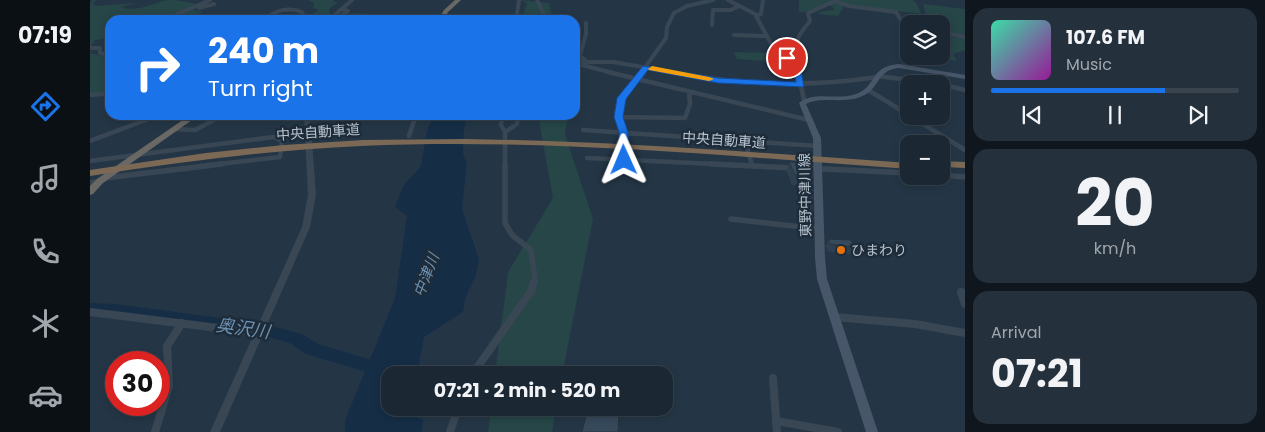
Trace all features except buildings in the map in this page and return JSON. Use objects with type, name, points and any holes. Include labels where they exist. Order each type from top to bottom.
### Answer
[{"type":"highway","points":[[444,15],[458,0]]},
{"type":"highway","points":[[140,160],[175,129],[188,120]]},
{"type":"highway","name":"中央自動車道","points":[[529,141],[900,165]]},
{"type":"highway","name":"中央自動車道","points":[[90,173],[105,174],[140,160],[278,147],[402,142],[529,141],[705,147],[900,160]]},
{"type":"highway","points":[[950,164],[965,165]]},
{"type":"highway","name":"中央自動車道","points":[[90,168],[105,174]]},
{"type":"highway","points":[[950,169],[965,170]]},
{"type":"highway","points":[[90,192],[105,174]]},
{"type":"main road","points":[[804,100],[853,97],[868,90],[884,68],[896,66],[965,77]]},
{"type":"main road","name":"東野中津川線","points":[[804,100],[802,103],[817,138],[818,147],[822,279],[872,432]]},
{"type":"street","points":[[176,15],[210,0]]},
{"type":"street","points":[[335,15],[352,0]]},
{"type":"street","points":[[537,0],[544,15]]},
{"type":"street","points":[[624,160],[623,132],[619,117],[622,98],[646,68],[666,38],[666,30],[671,18],[680,8],[713,0]]},
{"type":"street","points":[[728,0],[756,16],[776,54],[792,60],[796,64],[804,100]]},
{"type":"street","points":[[756,16],[761,14],[763,0]]},
{"type":"street","points":[[792,60],[797,60],[795,47],[797,37],[810,21],[808,14],[835,1],[849,6],[896,12],[900,18]]},
{"type":"street","points":[[517,15],[519,2]]},
{"type":"street","points":[[191,9],[214,4]]},
{"type":"street","points":[[712,25],[713,10],[731,10],[739,6]]},
{"type":"street","points":[[271,15],[277,11],[294,9],[302,12],[304,15]]},
{"type":"street","points":[[342,9],[348,12],[343,15]]},
{"type":"street","points":[[580,52],[586,34],[586,23]]},
{"type":"street","points":[[950,34],[965,38]]},
{"type":"street","points":[[734,35],[766,36]]},
{"type":"street","points":[[90,48],[100,48],[100,53],[105,54]]},
{"type":"street","points":[[580,56],[586,61]]},
{"type":"street","points":[[580,60],[646,68],[718,81],[832,85],[878,76],[900,79]]},
{"type":"street","points":[[580,62],[592,68],[809,120]]},
{"type":"street","points":[[950,86],[965,90]]},
{"type":"street","points":[[868,90],[900,110]]},
{"type":"street","points":[[619,117],[686,118],[690,104],[689,92]]},
{"type":"street","points":[[90,95],[105,94]]},
{"type":"street","points":[[90,141],[146,120]]},
{"type":"street","points":[[175,129],[190,131],[201,129],[214,120]]},
{"type":"street","points":[[215,432],[306,227],[312,207],[307,120]]},
{"type":"street","points":[[408,136],[414,120]]},
{"type":"street","points":[[479,366],[508,327],[517,309],[531,291],[535,278],[531,250],[512,235],[505,223],[505,132],[501,125],[502,120]]},
{"type":"street","points":[[505,132],[518,124],[518,120]]},
{"type":"street","points":[[925,125],[965,150]]},
{"type":"street","points":[[583,130],[818,147]]},
{"type":"street","points":[[90,161],[140,160],[274,137],[282,141],[280,157],[105,174],[90,183]]},
{"type":"street","points":[[745,142],[752,165]]},
{"type":"street","points":[[587,158],[900,172]]},
{"type":"street","points":[[950,176],[965,177]]},
{"type":"street","points":[[731,219],[819,229]]},
{"type":"street","points":[[965,293],[961,292],[965,304]]},
{"type":"street","points":[[90,312],[259,333]]},
{"type":"street","points":[[835,317],[915,324],[965,333]]},
{"type":"street","points":[[155,432],[157,417],[168,390],[170,368],[166,350],[172,335],[182,323]]},
{"type":"street","points":[[773,378],[777,432]]},
{"type":"street","points":[[450,432],[455,416]]},
{"type":"street","points":[[776,421],[838,432]]},
{"type":"green space","points":[[97,0],[93,3],[95,6],[137,3],[121,7],[133,9],[168,0],[196,4],[191,9],[203,12],[191,15],[105,15],[105,39],[95,40],[90,48],[90,2]]},
{"type":"green space","points":[[308,0],[333,0],[333,2],[338,2],[329,9],[330,15],[312,15],[319,10],[313,8],[314,3]]},
{"type":"green space","points":[[521,0],[549,3],[552,15],[524,15],[527,4]]},
{"type":"green space","points":[[799,0],[912,0],[917,4],[921,14],[843,4],[845,5],[838,16],[820,14],[818,12],[834,10],[832,6],[799,12]]},
{"type":"green space","points":[[923,4],[965,9],[965,35],[950,33],[950,15],[926,15]]},
{"type":"green space","points":[[354,13],[389,15],[352,15]]},
{"type":"green space","points":[[950,36],[965,39],[965,50],[953,54],[957,61],[950,60]]},
{"type":"green space","points":[[734,52],[774,53],[791,63],[737,59]]},
{"type":"green space","points":[[90,53],[105,57],[105,97],[90,96]]},
{"type":"green space","points":[[539,120],[567,120],[565,135],[593,219],[564,366],[496,366],[508,272],[553,198]]},
{"type":"green space","points":[[490,416],[555,416],[552,432],[488,432]]},
{"type":"water","name":"中津川","points":[[432,120],[466,120],[463,153],[467,164],[462,209],[479,259],[476,275],[465,299],[463,312],[424,337],[419,366],[381,366],[381,416],[414,416],[423,420],[422,432],[345,432],[345,420],[395,298],[407,216],[395,207],[403,186],[421,166],[427,130]]},
{"type":"waterway","name":"奥沢川","points":[[90,309],[116,310],[265,330],[296,338],[312,349],[381,370]]},
{"type":"slow traffic","points":[[652,69],[709,79]]},
{"type":"place","name":"ひまわり","points":[[841,250]]},
{"type":"route","points":[[624,160],[624,132],[622,132],[619,110],[622,98],[646,68],[718,81],[801,85],[796,64],[787,58]]}]
